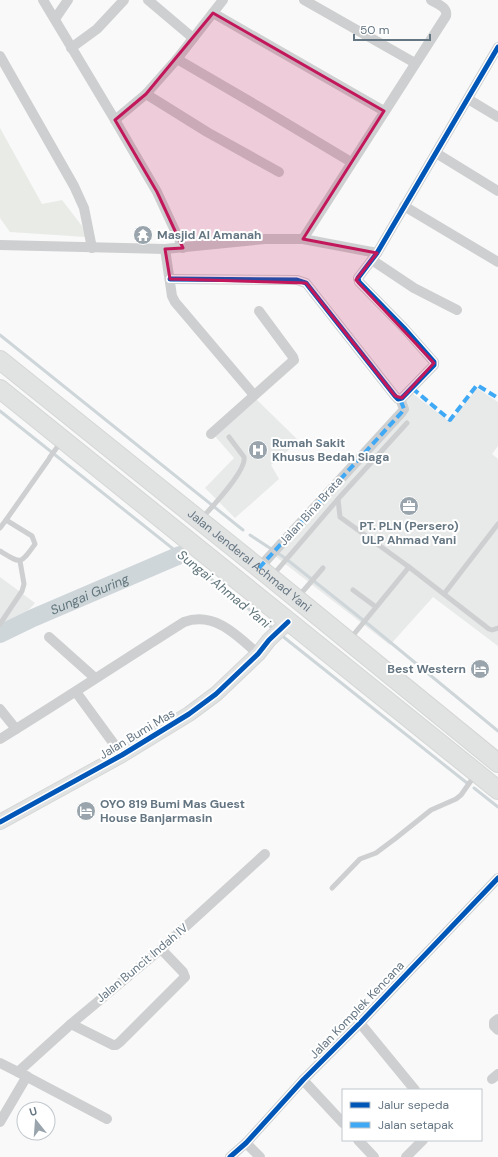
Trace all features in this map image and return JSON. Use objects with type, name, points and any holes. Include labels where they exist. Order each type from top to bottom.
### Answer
[{"type":"highway","name":"Jalan Jenderal Achmad Yani","points":[[0,360],[193,516],[266,569],[296,599],[498,763]]},
{"type":"highway","name":"Jalan Jenderal Achmad Yani","points":[[0,389],[61,443],[173,527],[284,625],[477,772],[498,790]]},
{"type":"highway","points":[[154,512],[168,495]]},
{"type":"highway","points":[[173,527],[193,516]]},
{"type":"street","points":[[43,0],[157,192],[183,248]]},
{"type":"street","points":[[54,19],[68,0]]},
{"type":"street","points":[[71,48],[97,29],[124,0]]},
{"type":"street","points":[[148,0],[193,38]]},
{"type":"street","points":[[115,120],[146,94],[177,59],[223,0]]},
{"type":"street","points":[[304,0],[415,63]]},
{"type":"street","points":[[303,239],[447,12],[444,8],[431,0]]},
{"type":"street","points":[[213,13],[384,111]]},
{"type":"street","points":[[170,279],[298,280],[306,283],[394,396],[400,399],[434,363],[404,328],[359,282],[358,278],[374,257],[498,48]]},
{"type":"street","points":[[0,56],[74,186],[84,208],[92,248]]},
{"type":"street","points":[[177,59],[351,162]]},
{"type":"street","points":[[146,94],[207,132],[278,172]]},
{"type":"street","points":[[468,99],[498,117]]},
{"type":"street","points":[[436,153],[498,191]]},
{"type":"street","points":[[404,206],[498,262]]},
{"type":"street","points":[[0,245],[165,249],[265,239],[303,239],[374,257],[414,288],[457,310]]},
{"type":"street","points":[[165,249],[172,296],[175,302],[254,395]]},
{"type":"street","points":[[211,434],[294,360],[260,311]]},
{"type":"street","name":"Jalan Bina Brata","points":[[266,569],[279,547],[402,412],[404,406],[400,399]]},
{"type":"street","points":[[0,739],[184,622],[193,619],[200,618],[209,620],[230,629],[258,654]]},
{"type":"street","name":"Jalan Bumi Mas","points":[[0,822],[122,755],[189,714],[216,694],[258,654],[284,625]]},
{"type":"street","points":[[49,637],[95,678]]},
{"type":"street","points":[[76,692],[122,755]]},
{"type":"street","points":[[0,709],[16,729]]},
{"type":"street","name":"Jalan Buncit Indah IV","points":[[0,1122],[23,1074],[71,1024],[161,949],[265,854]]},
{"type":"street","name":"Jalan Komplek Kencana","points":[[230,1157],[246,1143],[303,1080],[360,1024],[498,878]]},
{"type":"street","points":[[71,1024],[113,1045],[120,1042],[185,977],[183,972],[161,949]]},
{"type":"street","points":[[498,1019],[494,1022],[494,1026],[498,1030]]},
{"type":"street","points":[[360,1024],[414,1089]]},
{"type":"street","points":[[0,1063],[107,1119]]},
{"type":"street","points":[[303,1080],[342,1122]]},
{"type":"street","points":[[359,1141],[374,1157]]},
{"type":"street","points":[[406,1157],[422,1141]]},
{"type":"street","points":[[246,1143],[260,1157]]},
{"type":"lane","points":[[266,569],[282,565],[338,499],[407,423]]},
{"type":"lane","points":[[193,516],[212,506],[235,479],[243,466],[245,461],[244,457],[229,437]]},
{"type":"lane","points":[[0,528],[61,443]]},
{"type":"lane","points":[[338,499],[340,517],[409,567],[489,629],[492,630],[498,628]]},
{"type":"lane","points":[[0,551],[15,560],[20,561],[24,559],[35,544],[32,536],[6,520]]},
{"type":"lane","points":[[444,594],[498,524]]},
{"type":"lane","points":[[0,624],[22,591],[24,584],[20,561]]},
{"type":"lane","points":[[348,642],[409,567]]},
{"type":"lane","points":[[296,599],[323,568]]},
{"type":"lane","points":[[353,590],[376,607]]},
{"type":"lane","points":[[332,888],[360,859],[376,853],[431,810],[456,799],[461,795],[477,772]]},
{"type":"highlighted area","points":[[213,13],[384,111],[303,239],[377,253],[356,280],[434,363],[402,398],[395,396],[306,283],[170,279],[165,249],[183,248],[157,192],[115,120],[146,94]]},
{"type":"shaded area","points":[[0,128],[42,204],[62,200],[82,226],[86,237],[10,232],[0,218]]},
{"type":"shaded area","name":"PT. PLN (Persero) ULP Ahmad Yani","points":[[477,388],[498,402],[498,446],[492,454],[498,459],[498,646],[433,597],[390,645],[275,556],[402,415],[404,399],[412,393],[450,422]]},
{"type":"shaded area","name":"Rumah Sakit Khusus Bedah Siaga","points":[[253,396],[299,441],[271,465],[279,479],[235,518],[205,488],[234,458],[214,435]]},
{"type":"shaded area","points":[[0,577],[35,603],[0,641]]},
{"type":"waterway","name":"Sungai Ahmad Yani","points":[[0,335],[243,530]]},
{"type":"waterway","name":"Sungai Ahmad Yani","points":[[0,411],[275,630]]},
{"type":"waterway","name":"Sungai Ahmad Yani","points":[[250,535],[285,558],[498,731]]},
{"type":"waterway","name":"Sungai Guring","points":[[0,634],[33,618],[180,555]]},
{"type":"waterway","name":"Sungai Ahmad Yani","points":[[281,635],[467,783]]},
{"type":"waterway","name":"Sungai Ahmad Yani","points":[[474,788],[498,807]]},
{"type":"marked path","points":[[412,388],[450,420],[477,385],[498,398]]},
{"type":"marked path","points":[[259,568],[402,412],[404,409],[400,399],[402,398]]},
{"type":"cycle path","points":[[170,279],[297,280],[306,283],[395,396],[398,399],[402,398],[434,365],[434,362],[404,328],[359,282],[358,278],[377,253],[498,47]]},
{"type":"cycle path","points":[[0,822],[122,755],[189,714],[216,694],[258,654],[269,640],[288,622]]},
{"type":"cycle path","points":[[230,1157],[246,1143],[303,1080],[360,1023],[498,878]]},
{"type":"place","name":"Masjid Al Amanah","points":[[143,235]]},
{"type":"place","name":"Rumah Sakit Khusus Bedah Siaga","points":[[258,450]]},
{"type":"place","name":"PT. PLN (Persero) ULP Ahmad Yani","points":[[409,506]]},
{"type":"place","name":"Best Western","points":[[480,669]]},
{"type":"place","name":"OYO 819 Bumi Mas Guest House Banjarmasin","points":[[86,811]]}]
